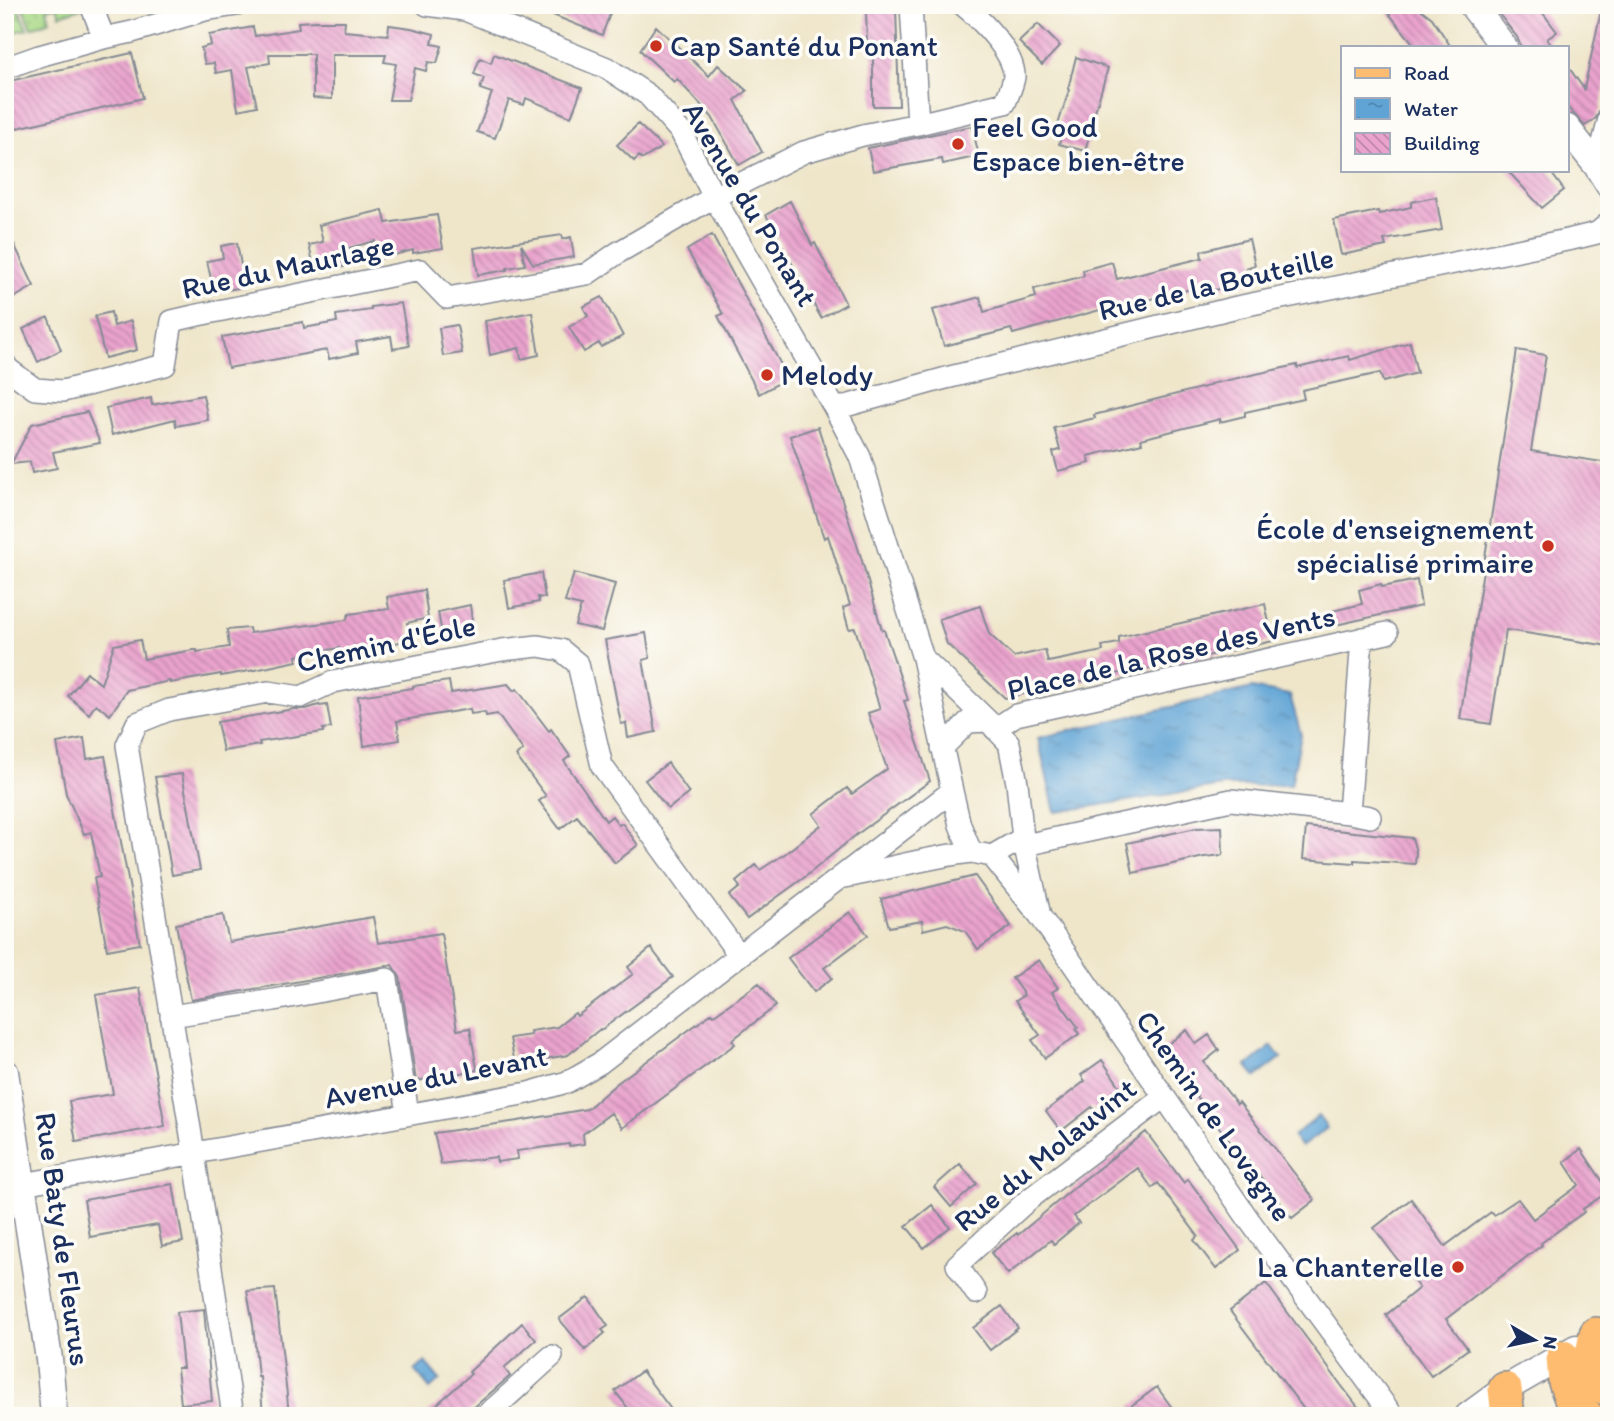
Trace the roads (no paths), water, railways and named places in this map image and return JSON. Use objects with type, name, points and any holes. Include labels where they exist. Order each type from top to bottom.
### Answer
[{"type":"main road","points":[[1602,1330],[1590,1365],[1597,1384],[1609,1390]]},
{"type":"main road","points":[[1563,1357],[1565,1382],[1573,1404],[1587,1416]]},
{"type":"main road","points":[[1602,1416],[1609,1414]]},
{"type":"street","points":[[91,5],[103,38]]},
{"type":"street","points":[[5,68],[205,10],[237,5]]},
{"type":"street","name":"Avenue du Ponant","points":[[426,5],[465,10],[607,68],[648,95],[681,132],[714,197],[835,409]]},
{"type":"street","points":[[911,5],[919,124]]},
{"type":"street","name":"Rue du Maurlage","points":[[5,364],[35,389],[63,391],[165,365],[172,321],[198,315],[420,270],[447,298],[587,274],[619,252],[714,197],[804,152],[863,135],[1005,103],[1014,75],[1006,50],[963,5]]},
{"type":"street","points":[[1472,5],[1503,46]]},
{"type":"street","points":[[1603,176],[1609,120]]},
{"type":"street","points":[[1568,129],[1603,176]]},
{"type":"street","name":"Rue de la Bouteille","points":[[835,409],[946,378],[1237,307],[1597,233],[1609,223]]},
{"type":"street","points":[[835,409],[860,457],[923,658],[942,748]]},
{"type":"street","name":"Place de la Rose des Vents","points":[[942,748],[968,722],[991,725],[1016,715],[1387,633]]},
{"type":"street","name":"Place de la Rose des Vents","points":[[982,854],[1024,841],[1231,800],[1359,815],[1362,638]]},
{"type":"street","name":"Chemin d'Éole","points":[[233,1416],[194,1153],[127,745],[137,723],[169,710],[268,692],[301,697],[333,681],[502,650],[538,646],[561,650],[578,664],[602,766],[739,955]]},
{"type":"street","points":[[923,658],[991,725]]},
{"type":"street","name":"Chemin de Lovagne","points":[[991,725],[1009,743],[1024,841],[1040,916]]},
{"type":"street","name":"Chemin de Lovagne","points":[[942,748],[960,825],[982,854],[1040,916],[1279,1261],[1393,1416]]},
{"type":"street","name":"Avenue du Levant","points":[[23,1184],[528,1093],[567,1082],[600,1063],[952,791]]},
{"type":"street","name":"Avenue du Levant","points":[[839,878],[942,855],[982,854]]},
{"type":"street","points":[[171,1016],[387,979],[408,1114]]},
{"type":"street","name":"Rue Baty de Fleurus","points":[[5,1072],[49,1359],[54,1416]]},
{"type":"street","name":"Rue du Molauvint","points":[[976,1293],[957,1265],[1028,1200],[1164,1097]]},
{"type":"street","points":[[1468,1416],[1507,1403],[1563,1357],[1602,1330]]},
{"type":"street","points":[[485,1416],[552,1356]]},
{"type":"water","points":[[1252,688],[1290,695],[1301,735],[1291,785],[1223,786],[1055,812],[1038,738]]},
{"type":"water","points":[[1272,1046],[1281,1058],[1256,1077],[1247,1066]]},
{"type":"water","points":[[1318,1116],[1327,1128],[1301,1147],[1293,1136]]},
{"type":"water","points":[[425,1362],[440,1380],[430,1389],[415,1371]]},
{"type":"place","name":"Cap Santé du Ponant","points":[[656,46]]},
{"type":"place","name":"Feel Good Espace bien-être","points":[[958,144]]},
{"type":"place","name":"Melody","points":[[767,375]]},
{"type":"place","name":"École d'enseignement spécialisé primaire","points":[[1548,546]]},
{"type":"place","name":"La Chanterelle","points":[[1458,1267]]}]
